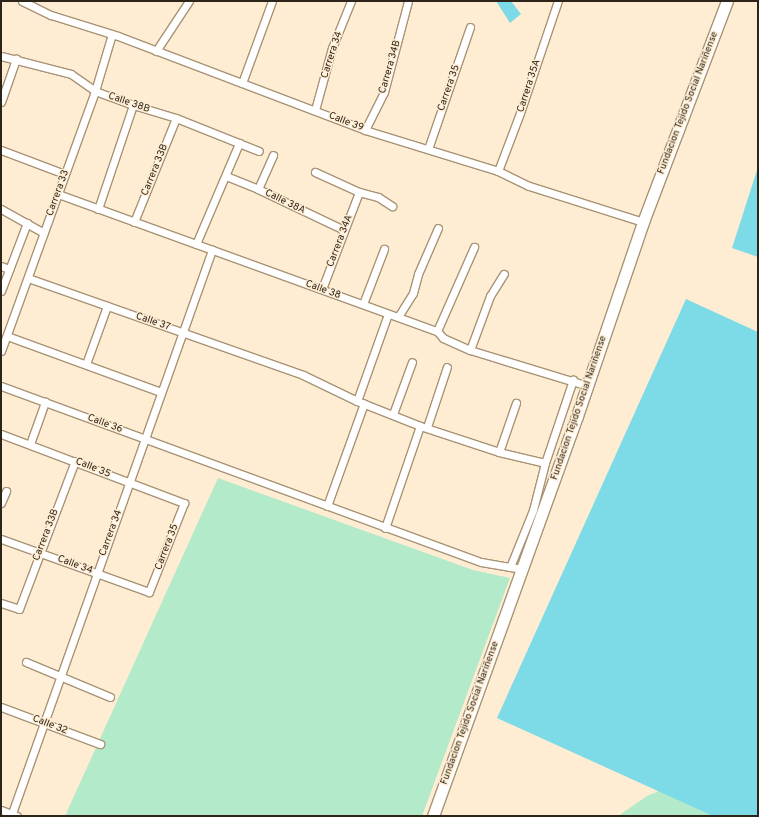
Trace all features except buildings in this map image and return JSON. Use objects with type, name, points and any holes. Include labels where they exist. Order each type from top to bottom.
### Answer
[{"type":"main road","name":"Fundacion Tejido Social Nariñense","points":[[433,816],[588,386],[643,222],[727,1]]},
{"type":"street","name":"Calle 39","points":[[22,1],[50,16],[112,34],[365,130],[498,171],[529,186],[643,222]]},
{"type":"street","points":[[156,51],[189,1]]},
{"type":"street","points":[[242,84],[272,1]]},
{"type":"street","name":"Carrera 34","points":[[315,110],[332,48],[351,1]]},
{"type":"street","name":"Carrera 34B","points":[[365,130],[384,92],[408,1]]},
{"type":"street","name":"Carrera 35A","points":[[498,171],[520,113],[558,1]]},
{"type":"street","name":"Carrera 35","points":[[428,149],[470,27]]},
{"type":"street","name":"Carrera 33","points":[[1,351],[95,91],[112,34]]},
{"type":"street","name":"Calle 38B","points":[[1,56],[71,74],[95,91],[133,105],[176,118],[223,138],[239,142],[259,151]]},
{"type":"street","points":[[1,102],[16,59]]},
{"type":"street","points":[[98,209],[133,105]]},
{"type":"street","name":"Carrera 33B","points":[[134,222],[176,118]]},
{"type":"street","points":[[196,244],[226,176],[239,142]]},
{"type":"street","points":[[1,150],[65,174]]},
{"type":"street","points":[[258,189],[273,155]]},
{"type":"street","points":[[315,172],[359,192],[378,197],[392,206]]},
{"type":"street","name":"Calle 38A","points":[[226,176],[258,189],[344,230]]},
{"type":"street","name":"Carrera 34A","points":[[322,289],[359,192]]},
{"type":"street","name":"Calle 38","points":[[58,194],[437,331],[443,338],[470,350],[573,380],[588,386]]},
{"type":"street","points":[[1,209],[44,233]]},
{"type":"street","points":[[1,291],[27,223]]},
{"type":"street","points":[[398,317],[413,293],[418,274],[438,228]]},
{"type":"street","points":[[437,331],[474,247]]},
{"type":"street","points":[[363,304],[384,249]]},
{"type":"street","name":"Carrera 34","points":[[13,815],[43,722],[212,250]]},
{"type":"street","points":[[1,266],[9,268]]},
{"type":"street","points":[[470,350],[490,296],[504,274]]},
{"type":"street","name":"Calle 37","points":[[28,278],[279,366],[303,375],[361,402],[424,426],[499,452],[545,463]]},
{"type":"street","points":[[86,364],[107,306]]},
{"type":"street","points":[[327,506],[388,314]]},
{"type":"street","points":[[6,336],[161,392]]},
{"type":"street","points":[[393,414],[412,362]]},
{"type":"street","points":[[385,528],[447,367]]},
{"type":"street","points":[[510,567],[533,510],[545,463],[573,380]]},
{"type":"street","name":"Calle 36","points":[[1,386],[480,562],[522,569]]},
{"type":"street","points":[[30,444],[45,402]]},
{"type":"street","points":[[499,452],[516,403]]},
{"type":"street","name":"Calle 35","points":[[1,434],[184,503]]},
{"type":"street","name":"Carrera 33B","points":[[1,603],[19,609],[74,461]]},
{"type":"street","points":[[1,503],[6,491]]},
{"type":"street","name":"Carrera 35","points":[[149,592],[184,503]]},
{"type":"street","name":"Calle 34","points":[[1,538],[149,592]]},
{"type":"street","points":[[26,662],[110,696]]},
{"type":"street","name":"Calle 32","points":[[1,707],[100,744]]},
{"type":"street","points":[[1,810],[13,815]]},
{"type":"green space","points":[[218,478],[473,570],[510,578],[422,816],[65,816]]},
{"type":"green space","points":[[666,788],[718,816],[618,816],[647,796]]},
{"type":"water","points":[[496,1],[511,1],[521,14],[510,23]]},
{"type":"water","points":[[758,167],[758,257],[732,248]]},
{"type":"water","points":[[686,299],[758,332],[758,816],[713,816],[497,718]]}]
